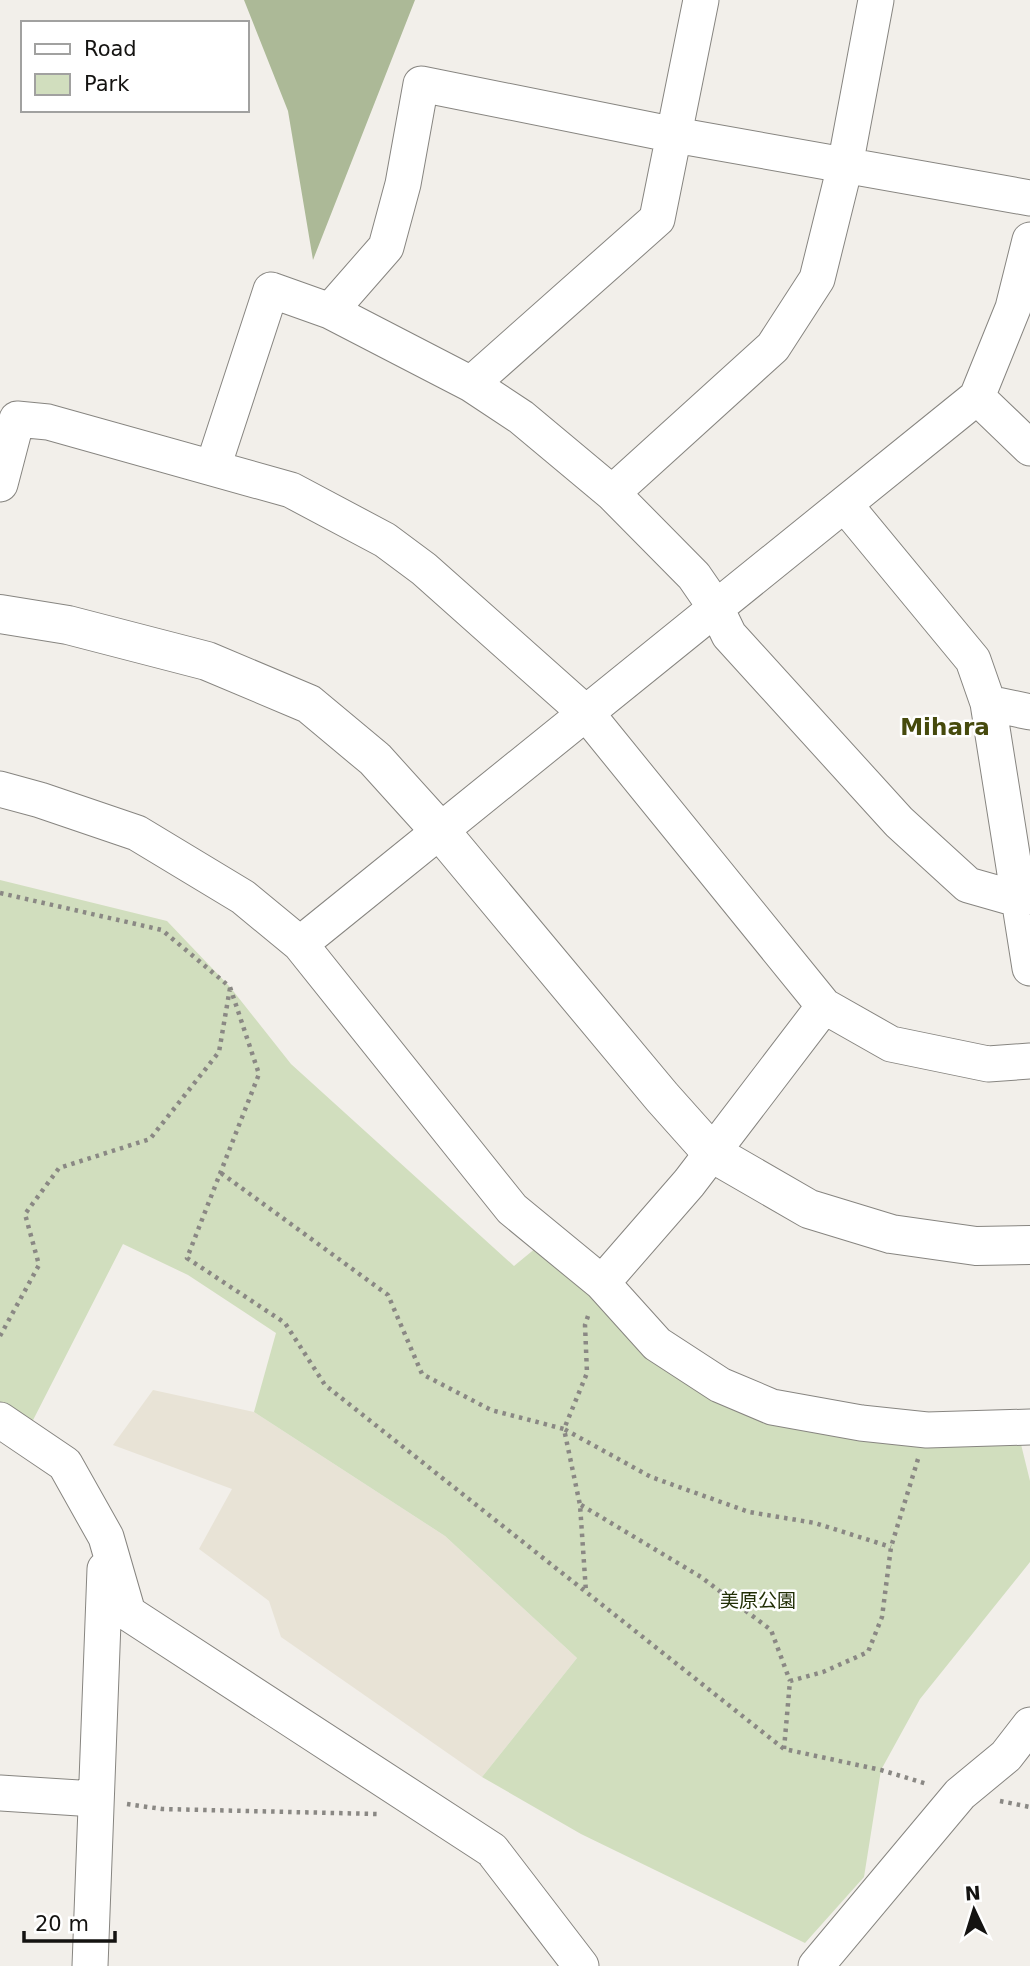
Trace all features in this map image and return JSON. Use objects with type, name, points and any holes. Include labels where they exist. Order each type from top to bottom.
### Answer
[{"type":"street","points":[[471,384],[657,219],[701,0]]},
{"type":"street","points":[[612,493],[772,347],[817,279],[845,166],[876,0]]},
{"type":"street","points":[[330,311],[386,247],[403,184],[421,84],[675,135],[1030,198]]},
{"type":"street","points":[[300,944],[977,397],[1022,312],[1030,240]]},
{"type":"street","points":[[213,467],[271,290],[330,311],[471,384],[522,417],[612,493],[694,576],[716,608],[730,635],[899,822],[968,885],[1024,898]]},
{"type":"street","points":[[977,397],[1030,448]]},
{"type":"street","points":[[0,484],[17,419],[48,422],[291,490],[385,540],[424,569],[587,713],[824,1006],[891,1044],[988,1064],[1030,1061]]},
{"type":"street","points":[[845,505],[973,660],[988,703],[1024,898],[1030,968]]},
{"type":"street","points":[[0,614],[68,625],[207,661],[309,704],[375,759],[441,832],[712,1153],[809,1209],[891,1234],[976,1246],[1030,1245]]},
{"type":"street","points":[[988,703],[1030,712]]},
{"type":"street","points":[[0,789],[137,833],[243,897],[300,944],[512,1209],[602,1283],[657,1344],[720,1385],[772,1407],[861,1423],[927,1430],[1030,1427]]},
{"type":"street","points":[[602,1283],[712,1153],[824,1006]]},
{"type":"street","points":[[0,1420],[65,1465],[106,1537],[128,1613],[492,1850],[581,1966]]},
{"type":"street","points":[[90,1966],[106,1537]]},
{"type":"street","points":[[816,1966],[960,1794],[1018,1765],[1030,1725]]},
{"type":"street","points":[[0,1793],[95,1799]]},
{"type":"path","points":[[0,892],[162,930],[230,987],[259,1073],[187,1258],[285,1323],[325,1385],[784,1749],[881,1770],[960,1794]]},
{"type":"path","points":[[0,1336],[39,1265],[25,1214],[59,1168],[150,1139],[219,1052],[230,987]]},
{"type":"path","points":[[221,1173],[388,1295],[422,1374],[491,1410],[564,1429],[651,1477],[749,1512],[815,1523],[891,1547]]},
{"type":"path","points":[[586,1592],[580,1505],[564,1429],[587,1373],[585,1325],[602,1283]]},
{"type":"path","points":[[790,1681],[822,1672],[868,1652],[882,1617],[891,1547],[927,1430]]},
{"type":"path","points":[[580,1505],[701,1577],[771,1630],[790,1681],[784,1749]]},
{"type":"path","points":[[95,1799],[162,1809],[391,1815],[407,1796]]},
{"type":"shaded area","points":[[153,1390],[254,1412],[445,1536],[577,1658],[482,1777],[281,1637],[269,1601],[199,1549],[232,1489],[113,1445]]},
{"type":"green space","points":[[244,0],[415,0],[313,260],[288,111]]},
{"type":"green space","name":"美原公園","points":[[0,880],[167,921],[230,987],[291,1064],[514,1266],[548,1238],[602,1283],[772,1407],[1017,1428],[1030,1481],[1030,1562],[920,1699],[881,1770],[864,1877],[805,1943],[581,1834],[482,1777],[577,1658],[445,1536],[254,1412],[276,1333],[188,1275],[123,1244],[29,1428],[0,1415]]},
{"type":"district","name":"Mihara","points":[[945,727]]}]
